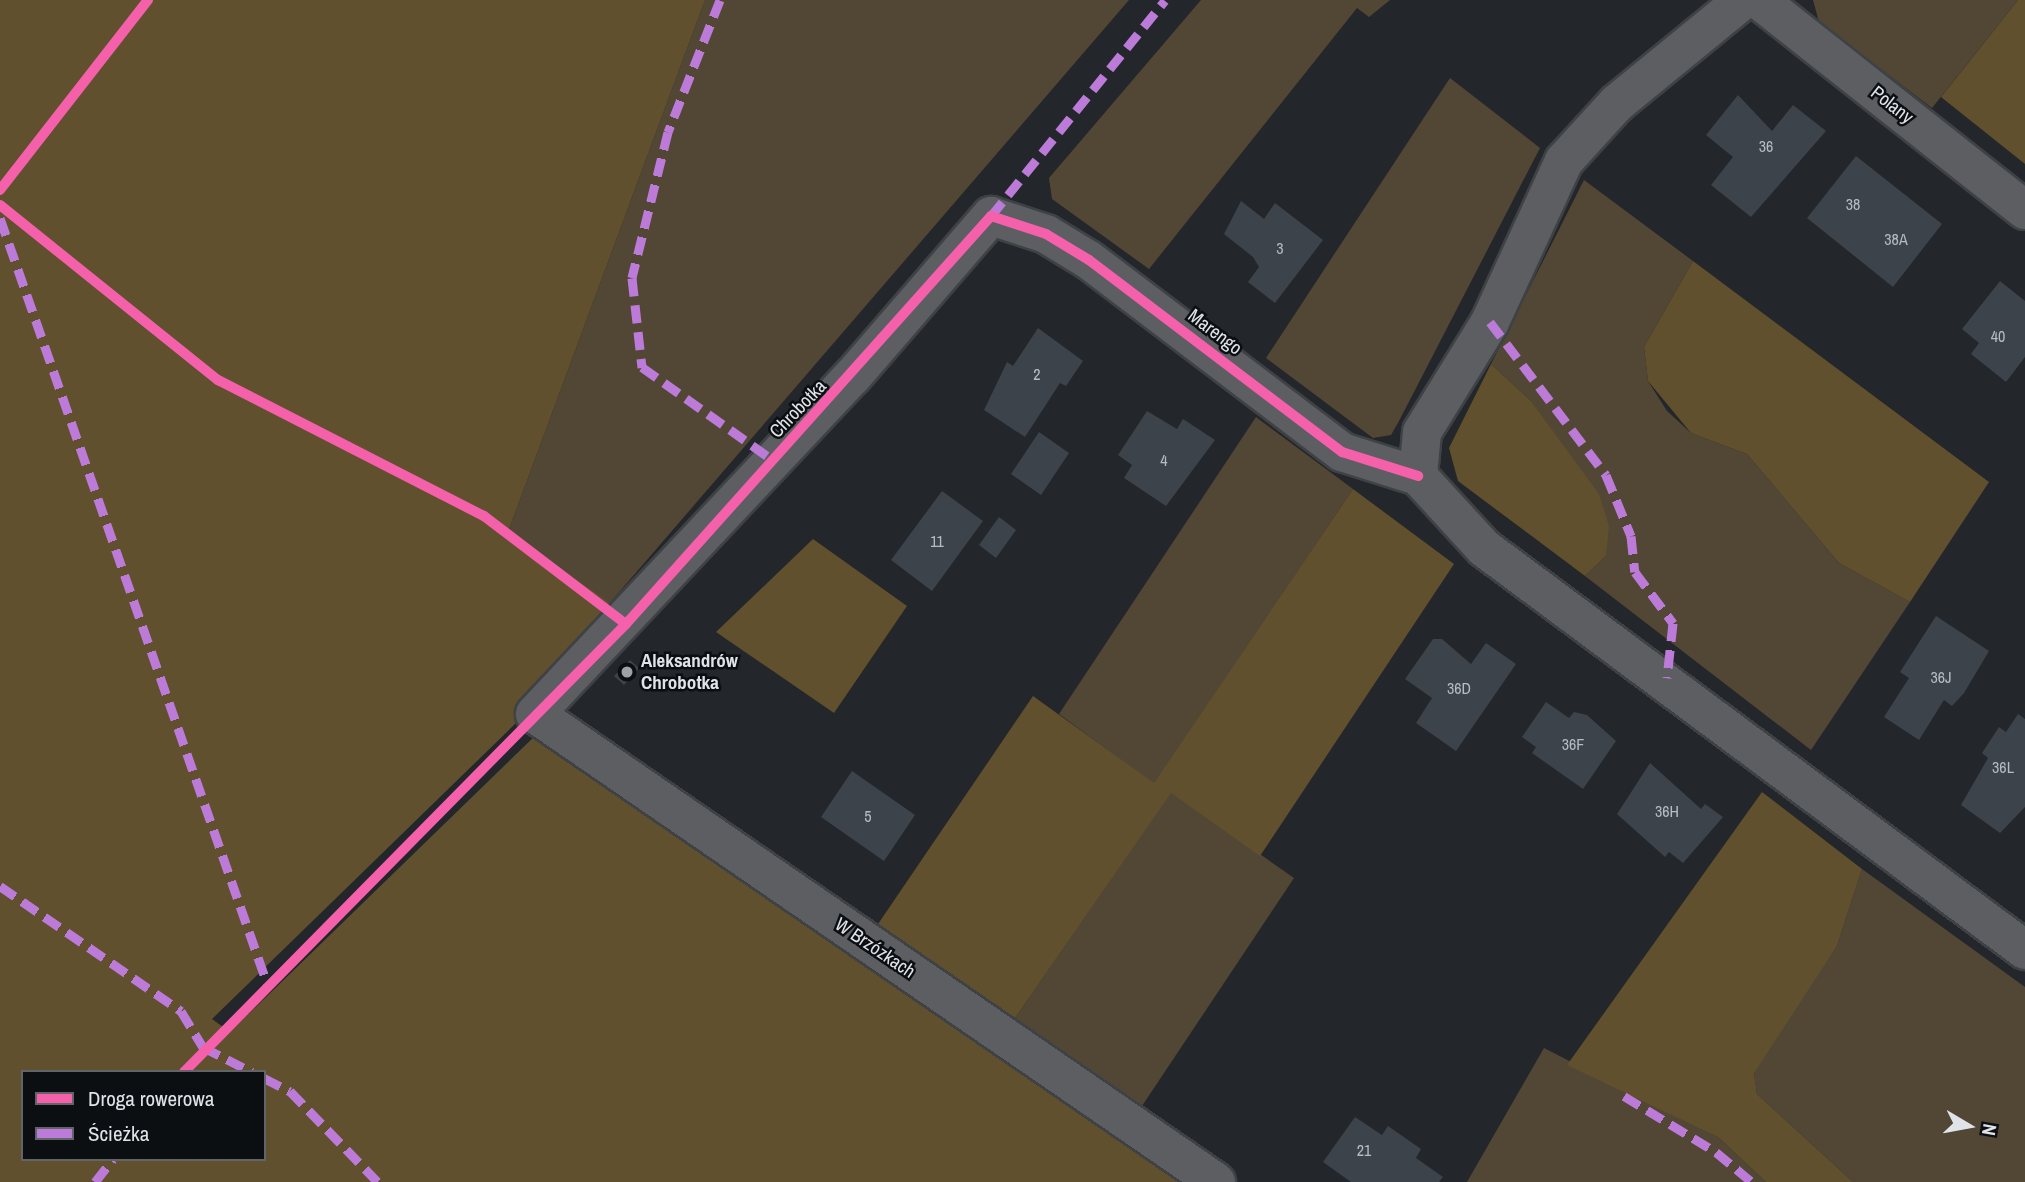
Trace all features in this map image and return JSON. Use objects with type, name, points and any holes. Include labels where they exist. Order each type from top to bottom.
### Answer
[{"type":"street","points":[[1743,0],[1617,103],[1564,161],[1490,322],[1422,432],[1418,476],[1484,548],[2025,950]]},
{"type":"street","name":"Polany","points":[[1759,0],[2025,210]]},
{"type":"street","name":"Marengo","points":[[991,216],[1046,234],[1089,260],[1342,452],[1418,476]]},
{"type":"street","name":"Chrobotka","points":[[535,714],[626,624],[991,216]]},
{"type":"street","name":"W Brzózkach","points":[[535,714],[1216,1182]]},
{"type":"shaded area","points":[[0,0],[705,0],[508,532],[627,615],[212,1019],[230,1032],[538,733],[1189,1182],[0,1182]]},
{"type":"shaded area","points":[[705,0],[1129,0],[609,604],[508,532]]},
{"type":"shaded area","points":[[1201,0],[1390,0],[1369,17],[1357,8],[1149,269],[1052,199],[1049,178]]},
{"type":"shaded area","points":[[1813,0],[2018,0],[1932,108],[1819,22]]},
{"type":"shaded area","points":[[2018,0],[2025,0],[2025,164],[1941,97]]},
{"type":"shaded area","points":[[1450,78],[1540,148],[1391,435],[1373,438],[1266,358]]},
{"type":"shaded area","points":[[1584,180],[1693,261],[1644,347],[1648,381],[1667,411],[1691,433],[1747,454],[1839,563],[1910,602],[1811,750],[1585,576],[1606,556],[1530,400],[1491,364]]},
{"type":"shaded area","points":[[1693,261],[1989,482],[1910,602],[1839,563],[1747,454],[1691,433],[1648,381],[1644,347]]},
{"type":"shaded area","points":[[1491,364],[1530,400],[1599,494],[1609,526],[1606,556],[1585,576],[1458,481],[1449,448]]},
{"type":"shaded area","points":[[1256,417],[1353,489],[1154,784],[1059,714]]},
{"type":"shaded area","points":[[1353,489],[1454,564],[1260,856],[1171,793],[1013,1021],[876,927],[1033,696],[1154,783]]},
{"type":"shaded area","points":[[813,539],[907,606],[834,713],[716,632]]},
{"type":"shaded area","points":[[1171,792],[1294,878],[1140,1109],[1013,1021]]},
{"type":"shaded area","points":[[1762,792],[1862,869],[1837,946],[1754,1073],[1757,1094],[1853,1182],[1766,1182],[1718,1137],[1567,1065]]},
{"type":"shaded area","points":[[1862,869],[2025,987],[2025,1182],[1853,1182],[1757,1094],[1754,1073],[1763,1053],[1837,946]]},
{"type":"shaded area","points":[[1544,1048],[1718,1137],[1766,1182],[1467,1182]]},
{"type":"building","points":[[1738,95],[1772,131],[1793,105],[1826,131],[1751,217],[1711,185],[1733,157],[1706,135]]},
{"type":"building","points":[[1856,156],[1942,224],[1893,287],[1807,218]]},
{"type":"building","points":[[1241,201],[1264,219],[1275,203],[1323,240],[1275,303],[1248,282],[1259,267],[1253,257],[1224,234]]},
{"type":"building","points":[[2000,281],[2025,301],[2025,357],[2006,382],[1971,354],[1979,343],[1962,329]]},
{"type":"building","points":[[1038,328],[1083,361],[1066,386],[1060,383],[1025,437],[984,410],[1007,362],[1013,366]]},
{"type":"building","points":[[1147,411],[1177,429],[1183,419],[1215,440],[1166,506],[1124,478],[1132,465],[1118,455]]},
{"type":"building","points":[[1039,432],[1069,453],[1041,495],[1011,474]]},
{"type":"building","points":[[942,491],[983,521],[932,591],[891,560]]},
{"type":"building","points":[[999,517],[1016,530],[996,558],[979,545]]},
{"type":"building","points":[[1936,616],[1989,651],[1964,693],[1952,706],[1944,700],[1919,740],[1884,717],[1909,678],[1900,672]]},
{"type":"building","points":[[1433,639],[1442,639],[1471,664],[1486,643],[1516,664],[1456,751],[1416,723],[1432,698],[1405,679]]},
{"type":"building","name":"Aleksandrów Chrobotka","points":[[630,660],[639,668],[624,685],[614,676]]},
{"type":"building","points":[[1546,702],[1569,718],[1574,712],[1587,715],[1616,741],[1583,789],[1532,753],[1536,747],[1522,737]]},
{"type":"building","points":[[2018,714],[2025,719],[2025,807],[2000,833],[1961,805],[1988,758],[1982,753],[1999,727],[2006,732]]},
{"type":"building","points":[[1650,763],[1701,809],[1705,804],[1723,817],[1683,863],[1669,852],[1665,857],[1617,814]]},
{"type":"building","points":[[852,771],[915,815],[884,861],[821,817]]},
{"type":"building","points":[[1355,1117],[1382,1135],[1388,1126],[1421,1149],[1416,1158],[1443,1177],[1439,1182],[1351,1182],[1323,1162]]},
{"type":"marked path","points":[[720,0],[668,132],[632,278],[642,367],[773,460]]},
{"type":"marked path","points":[[991,216],[1165,0]]},
{"type":"marked path","points":[[0,218],[267,983]]},
{"type":"marked path","points":[[1490,322],[1606,475],[1631,536],[1635,572],[1673,623],[1667,678]]},
{"type":"marked path","points":[[0,886],[181,1011],[203,1047],[248,1070]]},
{"type":"marked path","points":[[266,1079],[290,1091],[378,1182]]},
{"type":"marked path","points":[[1624,1096],[1716,1152],[1752,1182]]},
{"type":"marked path","points":[[95,1182],[111,1161]]},
{"type":"cycle path","points":[[0,190],[148,0]]},
{"type":"cycle path","points":[[0,205],[218,380],[484,516],[626,624]]},
{"type":"cycle path","points":[[186,1070],[626,624],[991,216],[1046,234],[1089,260],[1342,452],[1418,476]]},
{"type":"place","name":"Aleksandrów Chrobotka","points":[[627,672]]}]
